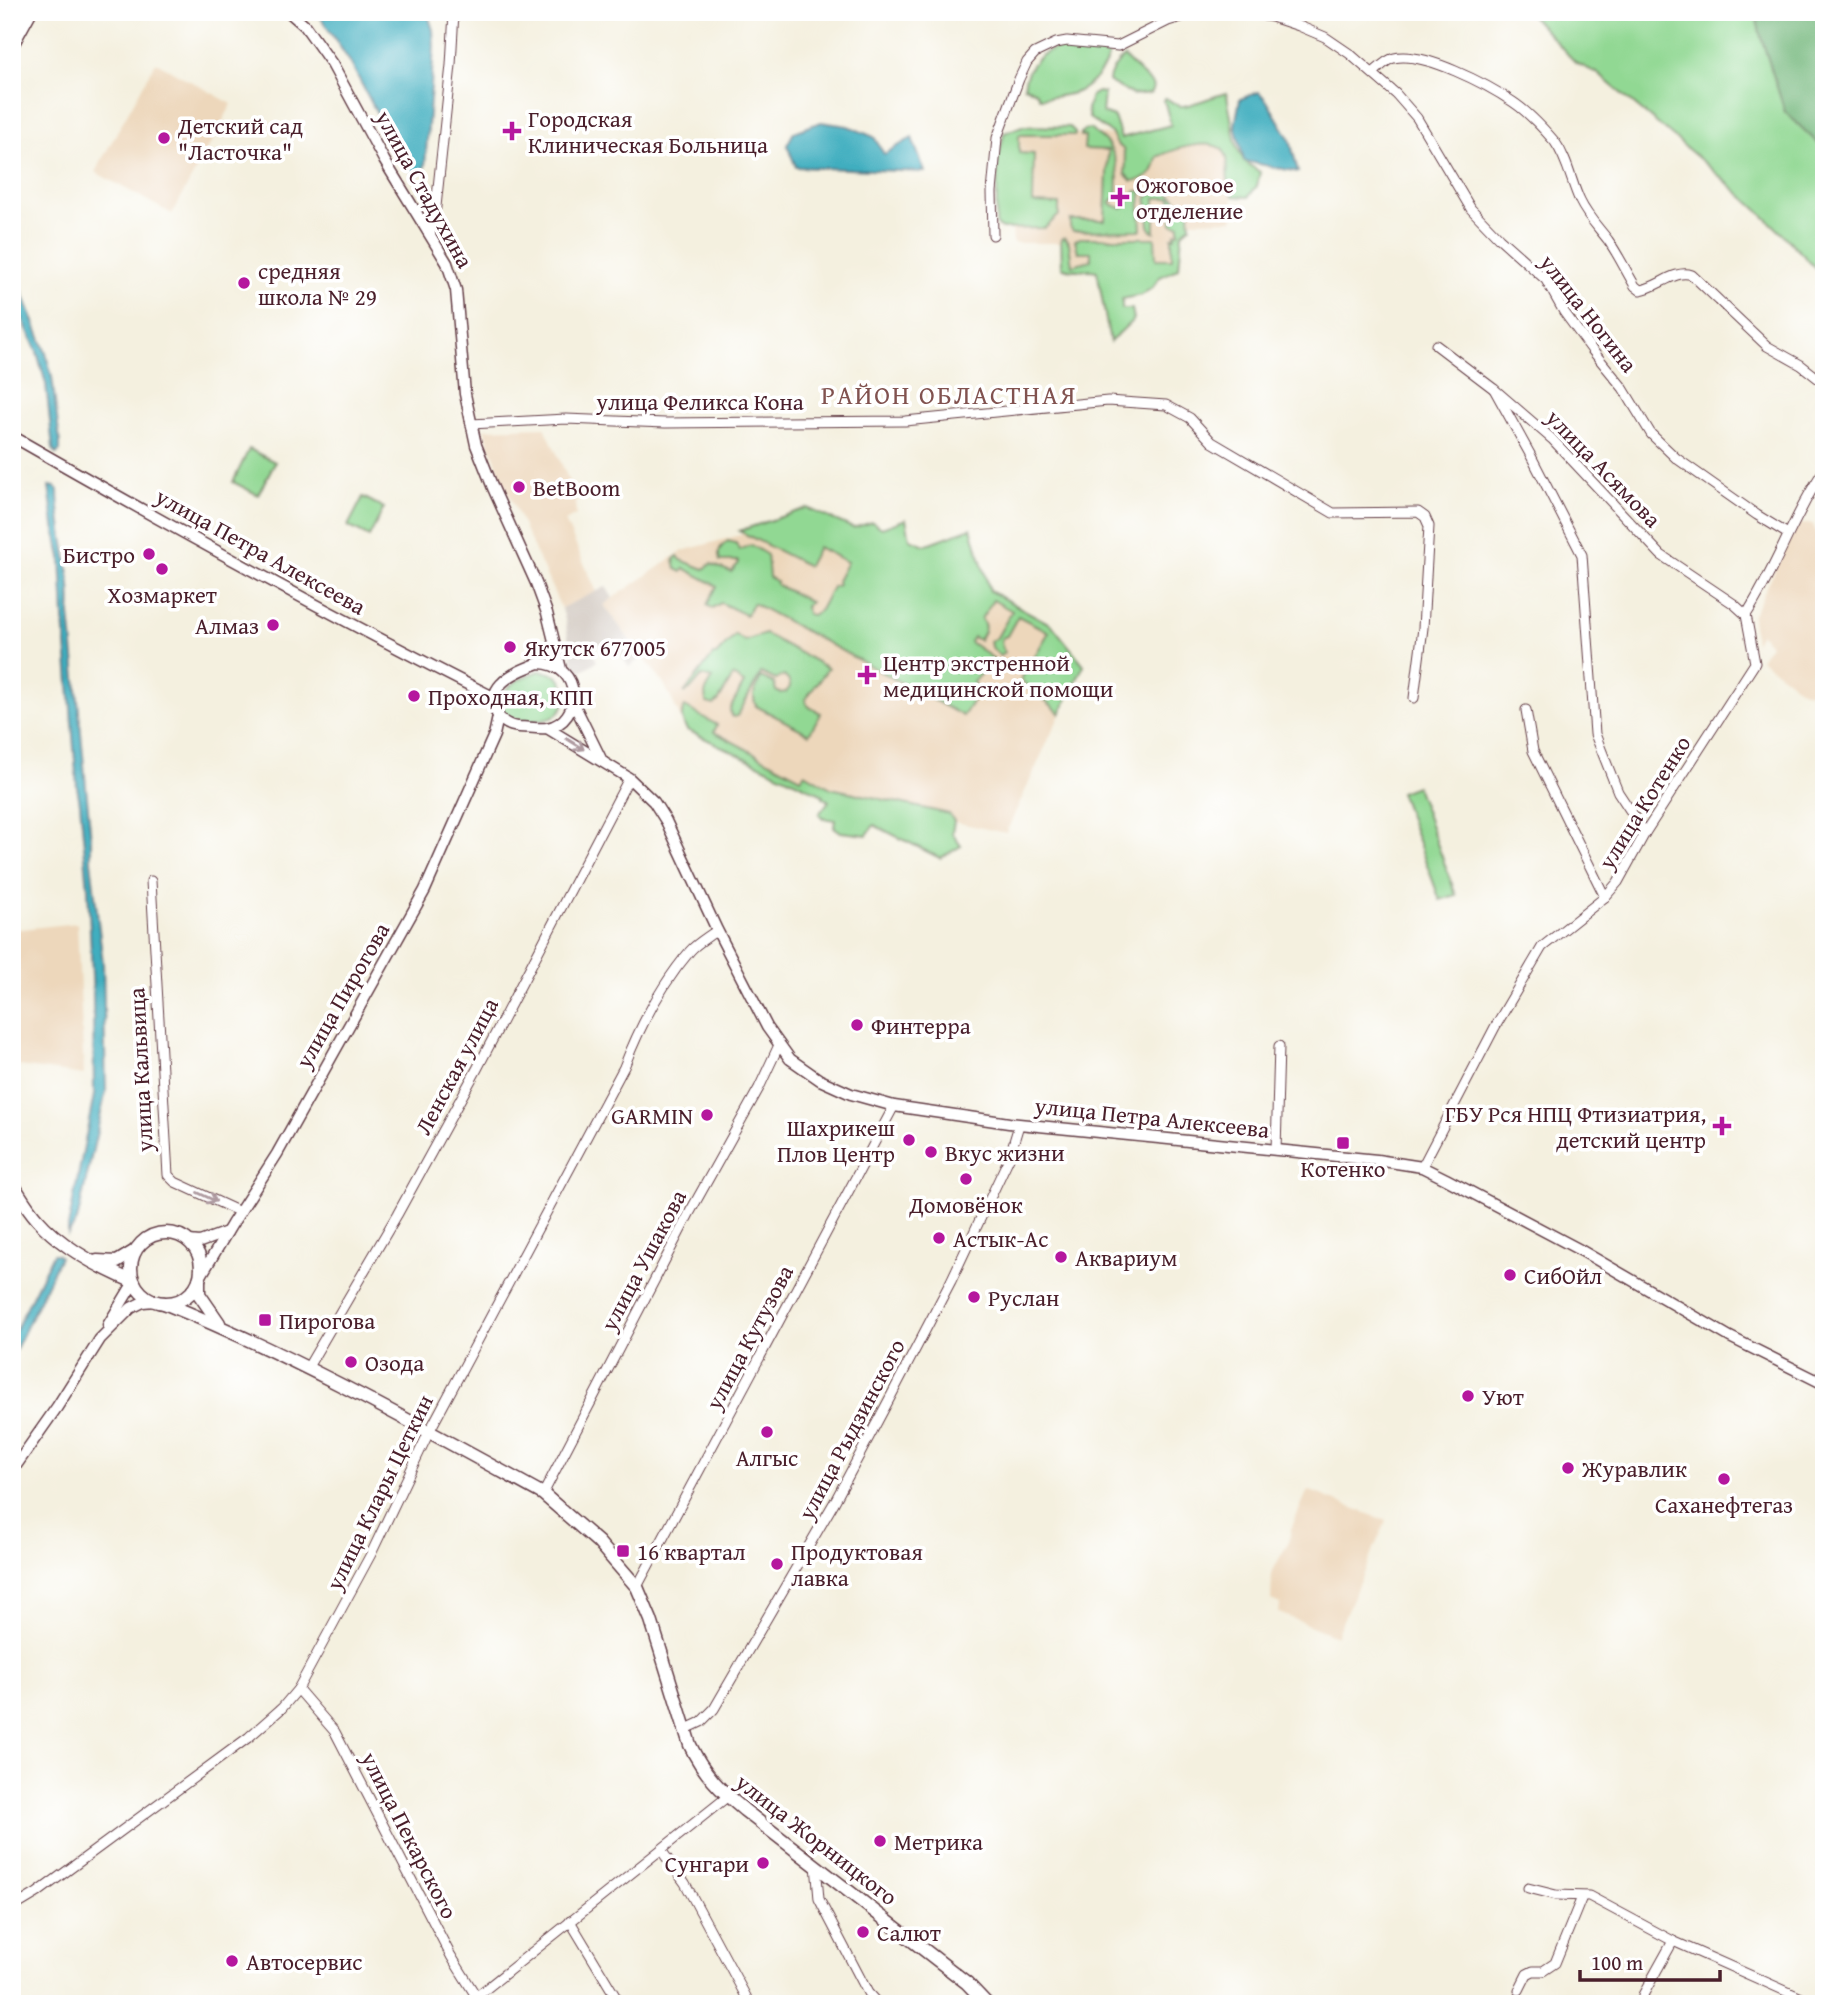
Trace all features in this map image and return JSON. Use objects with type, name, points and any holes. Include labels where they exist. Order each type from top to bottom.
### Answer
[{"type":"main road","points":[[12,43],[29,12]]},
{"type":"main road","points":[[12,1183],[27,1208],[58,1240],[90,1259],[134,1282],[146,1297],[159,1302],[175,1302],[195,1288],[201,1270],[197,1251],[189,1241],[174,1234],[158,1234],[142,1242],[136,1250],[117,1262],[90,1259]]},
{"type":"main road","points":[[134,1282],[131,1265],[136,1250]]},
{"type":"main road","points":[[199,1279],[200,1294],[221,1326]]},
{"type":"main road","name":"улица Жорницкого","points":[[159,1302],[221,1326],[309,1367],[543,1494],[560,1507],[598,1542],[637,1587],[651,1620],[684,1730],[697,1760],[708,1776],[727,1797],[967,1983],[987,2004]]},
{"type":"street","name":"улица Стадухина","points":[[289,12],[305,26],[332,64],[384,160],[447,263],[456,290],[465,394],[476,445],[536,583],[547,613],[561,669]]},
{"type":"street","points":[[430,234],[436,216],[454,12]]},
{"type":"street","points":[[993,235],[992,192],[998,138],[1019,79],[1035,53],[1067,41],[1118,46],[1168,20],[1198,12]]},
{"type":"street","name":"улица Ногина","points":[[1241,12],[1274,15],[1325,37],[1350,54],[1396,94],[1417,118],[1471,209],[1546,280],[1564,312],[1623,388],[1651,434],[1676,458],[1788,534]]},
{"type":"street","points":[[1373,73],[1394,58],[1422,60],[1442,65],[1514,103],[1556,144],[1588,216],[1609,242],[1635,286],[1640,290],[1649,289],[1679,274],[1692,275],[1768,345],[1824,383]]},
{"type":"street","name":"улица Асямова","points":[[1436,345],[1494,389],[1552,439],[1661,555],[1746,615]]},
{"type":"street","points":[[1494,389],[1581,555],[1595,734],[1618,792],[1644,833]]},
{"type":"street","name":"улица Феликса Кона","points":[[471,424],[566,419],[665,423],[905,421],[1108,401],[1166,405],[1190,418],[1212,442],[1334,513],[1418,512],[1425,517],[1429,526],[1428,551],[1423,628],[1414,698]]},
{"type":"street","name":"улица Петра Алексеева","points":[[12,436],[121,499],[381,641],[493,697]]},
{"type":"street","points":[[1746,615],[1763,589],[1808,494],[1824,470]]},
{"type":"street","name":"улица Котенко","points":[[1422,1167],[1495,1027],[1542,947],[1605,897],[1618,882],[1644,833],[1755,663],[1746,615]]},
{"type":"street","points":[[513,727],[498,717],[493,707],[493,697],[501,684],[551,655],[555,645]]},
{"type":"street","points":[[539,663],[561,669],[569,678],[573,702],[602,761]]},
{"type":"street","points":[[494,735],[513,727],[547,728],[562,720],[573,702]]},
{"type":"street","points":[[1526,710],[1533,751],[1605,897]]},
{"type":"street","name":"улица Пирогова","points":[[199,1279],[277,1154],[425,890],[494,735],[498,717]]},
{"type":"street","name":"улица Петра Алексеева","points":[[547,728],[629,778],[654,802],[666,821],[717,930],[767,1027],[790,1059],[820,1080],[852,1094],[894,1106],[1019,1125],[1377,1160],[1422,1167],[1582,1251],[1730,1337],[1824,1384]]},
{"type":"street","name":"Ленская улица","points":[[309,1367],[464,1093],[629,778]]},
{"type":"street","name":"улица Кальвица","points":[[151,881],[167,1175],[175,1182],[240,1212]]},
{"type":"street","name":"улица Клары Цеткин","points":[[12,1909],[249,1737],[282,1708],[298,1689],[371,1553],[429,1432],[624,1067],[639,1030],[691,949],[717,930]]},
{"type":"street","name":"улица Ушакова","points":[[543,1494],[684,1224],[759,1088],[779,1045]]},
{"type":"street","points":[[1276,1150],[1279,1046]]},
{"type":"street","name":"улица Кутузова","points":[[637,1587],[894,1106]]},
{"type":"street","name":"улица Рыдзинского","points":[[684,1730],[701,1721],[714,1709],[835,1501],[951,1281],[1009,1158],[1019,1125]]},
{"type":"street","points":[[189,1241],[200,1242],[227,1232]]},
{"type":"street","points":[[12,1471],[57,1407],[134,1282]]},
{"type":"street","points":[[100,1339],[131,1308],[143,1302],[159,1302]]},
{"type":"street","name":"улица Пекарского","points":[[298,1689],[335,1732],[451,1956],[478,2000]]},
{"type":"street","points":[[467,2004],[478,2000],[570,1921],[727,1797]]},
{"type":"street","points":[[661,1850],[685,1883],[750,2004]]},
{"type":"street","points":[[816,1865],[820,1899],[869,1993],[878,2004]]},
{"type":"street","points":[[1528,1888],[1556,1895],[1589,1896],[1673,1941],[1815,2004]]},
{"type":"street","points":[[1519,1990],[1527,1974],[1550,1968],[1555,1963],[1582,1897]]},
{"type":"street","points":[[570,1921],[620,2004]]},
{"type":"street","points":[[1649,2004],[1643,1995],[1673,1941]]},
{"type":"shaded area","name":"Детский сад \"Ласточка\"","points":[[156,62],[232,104],[172,214],[95,172]]},
{"type":"shaded area","name":"Ожоговое отделение","points":[[1006,132],[1118,135],[1119,141],[1224,144],[1231,151],[1233,220],[1191,221],[1181,232],[1178,269],[1063,264],[1062,243],[1013,243]]},
{"type":"shaded area","points":[[545,427],[575,494],[576,515],[565,521],[597,592],[561,608],[504,483],[484,429]]},
{"type":"shaded area","name":"Центр экстренной медицинской помощи","points":[[806,510],[1050,627],[1082,666],[1006,833],[824,794],[686,729],[664,684],[603,605],[682,551],[769,527]]},
{"type":"shaded area","points":[[1798,524],[1813,524],[1821,545],[1824,544],[1824,697],[1802,690],[1760,659],[1770,644],[1760,633],[1755,643],[1752,617]]},
{"type":"shaded area","points":[[606,587],[613,598],[604,605],[642,657],[629,667],[616,649],[607,655],[597,642],[590,648],[597,661],[578,673],[573,663],[561,608]]},
{"type":"shaded area","points":[[77,923],[84,1075],[12,1065],[12,930]]},
{"type":"shaded area","points":[[1308,1490],[1386,1521],[1336,1636],[1279,1613],[1280,1604],[1271,1600],[1272,1572],[1289,1541],[1291,1529]]},
{"type":"green space","points":[[1528,12],[1824,12],[1824,278],[1743,197],[1597,73],[1576,63]]},
{"type":"green space","points":[[1755,12],[1824,12],[1824,149],[1785,112]]},
{"type":"green space","points":[[1065,46],[1109,53],[1102,70],[1084,88],[1070,94],[1040,98],[1036,92],[1024,86],[1032,64],[1043,54]]},
{"type":"green space","points":[[1124,57],[1152,84],[1150,93],[1133,95],[1109,82],[1114,68]]},
{"type":"green space","points":[[1098,92],[1104,93],[1102,113],[1114,117],[1121,138],[1171,125],[1164,100],[1166,98],[1177,105],[1185,106],[1226,93],[1241,156],[1260,172],[1257,186],[1248,197],[1233,196],[1225,153],[1212,145],[1182,148],[1157,157],[1150,175],[1132,181],[1125,174],[1123,149],[1111,133],[1089,118],[1087,109],[1091,96]]},
{"type":"green space","points":[[1022,126],[1070,127],[1075,135],[1019,135],[1019,153],[1034,154],[1033,203],[1059,204],[1059,215],[1045,228],[1002,229],[996,222],[998,161],[1004,133]]},
{"type":"green space","points":[[1090,129],[1109,146],[1115,159],[1118,174],[1117,198],[1112,200],[1111,204],[1123,209],[1130,195],[1142,191],[1141,230],[1073,231],[1070,227],[1070,220],[1105,220],[1108,150],[1084,149],[1085,136],[1081,136],[1081,133]]},
{"type":"green space","points":[[1156,190],[1169,193],[1189,211],[1190,226],[1182,233],[1179,268],[1160,277],[1152,288],[1141,295],[1122,299],[1122,309],[1132,309],[1134,319],[1110,342],[1097,271],[1062,267],[1061,239],[1064,237],[1069,243],[1072,265],[1091,260],[1091,252],[1078,252],[1075,240],[1080,238],[1155,238],[1156,259],[1172,259],[1172,237],[1179,233],[1179,225],[1172,224],[1171,198],[1155,198],[1155,232],[1149,226],[1147,198]]},
{"type":"green space","points":[[249,449],[275,462],[258,495],[233,482]]},
{"type":"green space","points":[[363,497],[384,508],[369,537],[348,526]]},
{"type":"green space","points":[[807,508],[853,528],[872,522],[882,528],[906,519],[910,539],[925,545],[971,528],[990,591],[1052,625],[1084,665],[1060,714],[1021,679],[1049,632],[1018,616],[1007,636],[1002,638],[1004,652],[1000,656],[991,647],[990,641],[996,639],[1012,611],[993,600],[981,619],[985,627],[979,640],[973,637],[970,642],[994,659],[973,682],[975,696],[963,716],[753,603],[746,615],[721,603],[712,608],[707,605],[717,586],[684,568],[682,572],[676,569],[674,559],[678,556],[681,560],[704,569],[711,564],[731,572],[739,561],[720,561],[721,547],[728,541],[736,543],[739,550],[751,545],[767,555],[769,577],[776,581],[777,585],[810,602],[806,606],[807,614],[812,615],[820,610],[832,587],[838,585],[837,581],[847,562],[818,547],[808,566],[739,531]]},
{"type":"green space","points":[[765,634],[828,668],[805,700],[809,707],[821,713],[809,734],[756,706],[754,694],[761,677],[774,683],[776,691],[780,693],[786,692],[790,687],[790,682],[784,676],[776,680],[761,673],[735,717],[731,716],[730,709],[744,683],[733,676],[714,705],[707,703],[705,696],[712,679],[702,676],[684,693],[713,655],[735,635],[745,641]]},
{"type":"green space","points":[[540,671],[560,679],[565,690],[562,708],[553,717],[545,720],[524,720],[507,716],[500,702],[506,690],[526,676]]},
{"type":"green space","points":[[685,707],[717,725],[714,732],[801,778],[805,773],[831,788],[949,814],[954,821],[952,833],[961,846],[940,858],[874,825],[867,835],[841,832],[834,827],[835,820],[823,818],[819,814],[829,801],[823,795],[687,730],[682,715]]},
{"type":"green space","points":[[1416,786],[1456,895],[1440,900],[1400,792]]},
{"type":"water","points":[[317,12],[427,12],[433,30],[434,47],[425,166],[421,172],[413,172],[403,163],[350,62]]},
{"type":"water","points":[[1259,92],[1290,140],[1298,172],[1244,161],[1235,125],[1240,99]]},
{"type":"water","points":[[821,122],[848,126],[874,137],[884,154],[912,138],[925,172],[796,167],[787,145],[794,132]]},
{"type":"water","points":[[12,265],[46,353],[52,377],[60,442],[60,451],[56,454],[53,449],[46,384],[37,352],[12,294]]},
{"type":"water","points":[[49,486],[58,490],[70,582],[70,614],[91,861],[103,963],[106,1091],[77,1221],[68,1234],[94,1095],[93,997],[88,888],[77,787],[61,557]]},
{"type":"water","points":[[53,1254],[60,1257],[12,1357],[12,1337]]},
{"type":"place","name":"Городская Клиническая Больница","points":[[512,131]]},
{"type":"place","name":"Детский сад \"Ласточка\"","points":[[164,138]]},
{"type":"place","name":"Ожоговое отделение","points":[[1120,197]]},
{"type":"place","name":"средняя школа № 29","points":[[244,283]]},
{"type":"place","name":"BetBoom","points":[[519,487]]},
{"type":"place","name":"Бистро","points":[[149,554]]},
{"type":"place","name":"Хозмаркет","points":[[162,569]]},
{"type":"place","name":"Алмаз","points":[[273,625]]},
{"type":"place","name":"Якутск 677005","points":[[510,647]]},
{"type":"place","name":"Центр экстренной медицинской помощи","points":[[867,675]]},
{"type":"place","name":"Проходная, КПП","points":[[414,696]]},
{"type":"place","name":"Финтерра","points":[[857,1025]]},
{"type":"place","name":"GARMIN","points":[[707,1115]]},
{"type":"place","name":"ГБУ Рся НПЦ Фтизиатрия, детский центр","points":[[1722,1126]]},
{"type":"place","name":"Шахрикеш Плов Центр","points":[[909,1140]]},
{"type":"place","name":"Котенко","points":[[1343,1143]]},
{"type":"place","name":"Вкус жизни","points":[[931,1152]]},
{"type":"place","name":"Домовёнок","points":[[966,1179]]},
{"type":"place","name":"Астык-Ас","points":[[939,1238]]},
{"type":"place","name":"Аквариум","points":[[1061,1257]]},
{"type":"place","name":"СибОйл","points":[[1510,1275]]},
{"type":"place","name":"Руслан","points":[[974,1297]]},
{"type":"place","name":"Пирогова","points":[[265,1320]]},
{"type":"place","name":"Озода","points":[[351,1362]]},
{"type":"place","name":"Уют","points":[[1468,1396]]},
{"type":"place","name":"Алгыс","points":[[767,1432]]},
{"type":"place","name":"Журавлик","points":[[1568,1468]]},
{"type":"place","name":"Саханефтегаз","points":[[1724,1479]]},
{"type":"place","name":"16 квартал","points":[[623,1551]]},
{"type":"place","name":"Продуктовая лавка","points":[[777,1564]]},
{"type":"place","name":"Метрика","points":[[880,1841]]},
{"type":"place","name":"Сунгари","points":[[763,1863]]},
{"type":"place","name":"Салют","points":[[863,1932]]},
{"type":"place","name":"Автосервис","points":[[232,1961]]},
{"type":"district","name":"РАЙОН ОБЛАСТНАЯ","points":[[949,394]]}]
